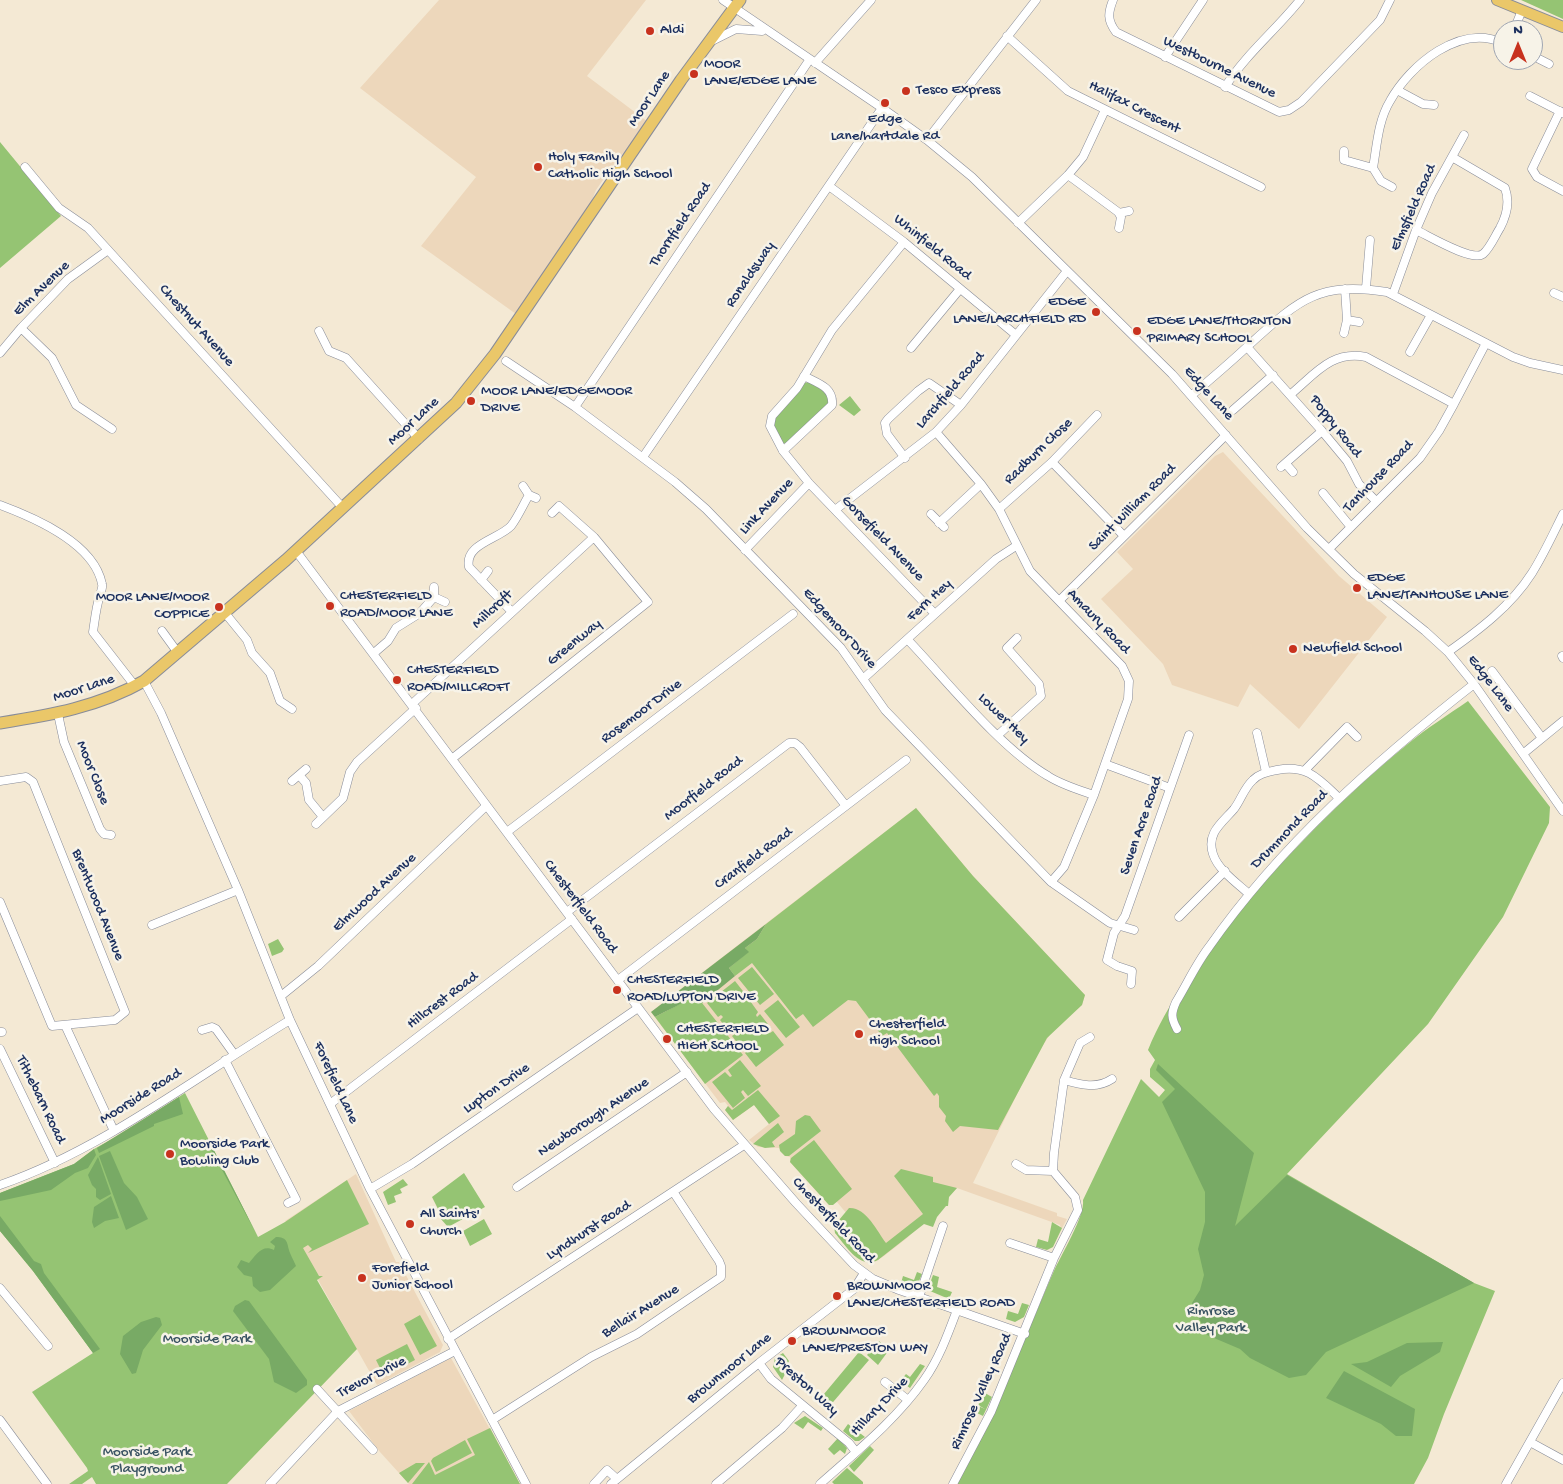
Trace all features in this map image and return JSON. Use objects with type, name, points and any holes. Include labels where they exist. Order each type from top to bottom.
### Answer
[{"type":"highway","name":"Moor Lane","points":[[0,723],[58,714],[100,702],[139,684],[178,654],[296,551],[456,404],[495,354],[706,44],[737,5]]},
{"type":"main road","points":[[1497,0],[1563,27]]},
{"type":"street","name":"Edge Lane","points":[[723,0],[737,5],[771,34],[927,140],[972,178],[1192,396],[1272,491],[1354,574],[1448,652],[1474,684],[1524,753],[1563,812]]},
{"type":"street","name":"Thornfield Road","points":[[575,407],[813,61],[871,0]]},
{"type":"street","points":[[927,140],[1036,0]]},
{"type":"street","name":"Westbourne Avenue","points":[[1113,0],[1108,14],[1110,25],[1116,32],[1279,112],[1289,110],[1301,102],[1380,20],[1390,0]]},
{"type":"street","points":[[1165,57],[1203,0]]},
{"type":"street","points":[[1225,87],[1255,47],[1280,25],[1300,0]]},
{"type":"street","points":[[1518,20],[1522,10]]},
{"type":"street","points":[[706,44],[728,32],[741,28],[754,28],[771,34]]},
{"type":"street","name":"Halifax Crescent","points":[[1007,36],[1068,91],[1261,187]]},
{"type":"street","points":[[1392,186],[1381,181],[1373,168],[1380,126],[1389,102],[1405,78],[1425,60],[1448,46],[1476,38],[1493,38]]},
{"type":"street","points":[[1543,61],[1549,64]]},
{"type":"street","points":[[1397,90],[1423,104],[1434,105]]},
{"type":"street","points":[[1530,96],[1561,112],[1533,164],[1534,174],[1563,191]]},
{"type":"street","name":"Ronaldsway","points":[[643,457],[882,108]]},
{"type":"street","points":[[1018,223],[1068,175],[1083,157],[1105,110]]},
{"type":"street","name":"Elmsfield Road","points":[[1393,294],[1416,230],[1432,193],[1464,136]]},
{"type":"street","points":[[1344,151],[1344,160],[1373,168]]},
{"type":"street","points":[[1416,230],[1467,255],[1477,257],[1484,253],[1505,219],[1508,197],[1505,188],[1452,157]]},
{"type":"street","name":"Chestnut Avenue","points":[[25,167],[59,208],[88,228],[343,508]]},
{"type":"street","points":[[1068,175],[1119,213],[1121,217],[1119,228]]},
{"type":"street","name":"Whinfield Road","points":[[829,186],[904,242],[1016,336]]},
{"type":"street","points":[[1119,213],[1129,210]]},
{"type":"street","points":[[1366,288],[1370,240]]},
{"type":"street","points":[[783,451],[832,405],[832,394],[828,389],[804,376],[841,317],[904,242]]},
{"type":"street","name":"Elm Avenue","points":[[0,353],[68,279],[108,250]]},
{"type":"street","name":"Larchfield Road","points":[[835,510],[905,458],[936,432],[961,405],[1067,271]]},
{"type":"street","points":[[1192,396],[1291,308],[1311,296],[1345,289],[1366,288],[1393,294],[1486,343],[1530,363],[1563,370]]},
{"type":"street","points":[[911,348],[960,289]]},
{"type":"street","points":[[1344,333],[1347,320],[1345,289]]},
{"type":"street","points":[[1554,292],[1563,297]]},
{"type":"street","points":[[1410,352],[1432,315]]},
{"type":"street","points":[[1347,320],[1359,322]]},
{"type":"street","points":[[21,328],[52,358],[76,405],[112,429]]},
{"type":"street","points":[[319,331],[329,351],[346,358],[418,439]]},
{"type":"street","name":"Tanhouse Road","points":[[1329,549],[1420,458],[1439,431],[1486,343]]},
{"type":"street","name":"Poppy Road","points":[[1247,347],[1291,394],[1346,460],[1359,484],[1376,501]]},
{"type":"street","points":[[1291,394],[1329,362],[1341,356],[1353,355],[1366,357],[1454,404]]},
{"type":"street","name":"Edgemoor Drive","points":[[506,361],[575,407],[643,457],[700,504],[841,648],[885,710],[1051,882],[1110,923],[1134,930]]},
{"type":"street","points":[[1238,408],[1273,375]]},
{"type":"street","name":"Gorsefield Avenue","points":[[804,376],[797,388],[777,409],[770,420],[772,433],[783,451],[809,482],[935,614]]},
{"type":"street","points":[[905,458],[885,429],[885,423],[894,413],[930,383],[961,405]]},
{"type":"street","name":"Radburn Close","points":[[1000,509],[1052,462],[1097,415]]},
{"type":"street","name":"Amaury Road","points":[[936,432],[1000,509],[1016,546],[1030,570],[1122,666],[1130,682],[1128,699],[1094,795],[1064,867],[1051,882]]},
{"type":"street","points":[[1293,472],[1284,466],[1322,432]]},
{"type":"street","name":"Saint William Road","points":[[1059,601],[1226,435]]},
{"type":"street","points":[[1052,462],[1124,535]]},
{"type":"street","name":"Link Avenue","points":[[745,550],[809,482]]},
{"type":"street","points":[[931,514],[942,525],[981,484]]},
{"type":"street","points":[[512,612],[469,567],[470,556],[485,542],[510,527],[532,496],[523,486]]},
{"type":"street","points":[[1323,493],[1350,526]]},
{"type":"street","name":"Forefield Lane","points":[[0,505],[44,523],[79,548],[95,564],[103,585],[96,609],[93,632],[139,684],[161,713],[238,890],[290,1020],[370,1190],[526,1484]]},
{"type":"street","points":[[552,513],[559,506],[594,537]]},
{"type":"street","points":[[1448,652],[1497,614],[1523,585],[1537,565],[1563,514]]},
{"type":"street","name":"Millcroft","points":[[316,824],[343,798],[350,772],[357,762],[512,612],[594,537]]},
{"type":"street","name":"Greenway","points":[[453,758],[648,602],[594,537]]},
{"type":"street","name":"Fern Hey","points":[[864,678],[996,559],[1016,546]]},
{"type":"street","name":"Chesterfield Road","points":[[296,551],[687,1072],[744,1145],[802,1209],[864,1274],[883,1285],[1025,1334]]},
{"type":"street","points":[[481,580],[488,571]]},
{"type":"street","points":[[374,653],[388,641],[398,626],[417,615],[434,597],[434,587]]},
{"type":"street","points":[[434,597],[445,602]]},
{"type":"street","points":[[225,613],[247,640],[252,654],[270,673],[280,701],[292,708]]},
{"type":"street","name":"Rosemoor Drive","points":[[507,832],[793,614]]},
{"type":"street","points":[[162,631],[178,654]]},
{"type":"street","points":[[998,735],[1041,696],[1039,684],[1007,648],[1017,638]]},
{"type":"street","name":"Lower Hey","points":[[908,640],[998,735],[1049,777],[1094,795]]},
{"type":"street","points":[[1492,671],[1542,738]]},
{"type":"street","name":"Drummond Road","points":[[1177,1029],[1172,1018],[1172,1011],[1176,1002],[1208,948],[1249,894],[1339,798],[1410,734],[1474,684]]},
{"type":"street","name":"Moor Close","points":[[58,714],[64,742],[100,829],[104,834],[111,834]]},
{"type":"street","points":[[1524,753],[1563,721]]},
{"type":"street","points":[[1304,770],[1347,727],[1357,738]]},
{"type":"street","points":[[1257,733],[1266,772]]},
{"type":"street","name":"Seven Acre Road","points":[[1131,984],[1132,971],[1107,960],[1114,933],[1125,916],[1188,735]]},
{"type":"street","name":"Moorfield Road","points":[[567,912],[789,743],[795,743],[800,747],[846,806]]},
{"type":"street","name":"Cranfield Road","points":[[618,980],[906,760]]},
{"type":"street","points":[[1105,764],[1170,788]]},
{"type":"street","points":[[1249,894],[1225,871],[1214,856],[1211,839],[1214,832],[1237,804],[1253,780],[1266,772],[1288,768],[1304,770],[1319,779],[1339,798]]},
{"type":"street","points":[[292,781],[306,770]]},
{"type":"street","points":[[299,775],[306,783],[309,800],[324,817]]},
{"type":"street","name":"Brentwood Avenue","points":[[0,781],[26,777],[33,782],[125,1012],[116,1020],[65,1025]]},
{"type":"street","name":"Elmwood Avenue","points":[[281,996],[318,966],[486,806]]},
{"type":"street","points":[[1179,917],[1225,871]]},
{"type":"street","points":[[152,925],[238,890]]},
{"type":"street","points":[[0,902],[49,1023],[52,1026],[65,1025],[114,1131]]},
{"type":"street","name":"Hillcrest Road","points":[[330,1104],[572,919]]},
{"type":"street","name":"Lupton Drive","points":[[370,1190],[412,1164],[638,1008]]},
{"type":"street","name":"Moorside Road","points":[[0,1185],[55,1163],[114,1131],[290,1020]]},
{"type":"street","points":[[202,1030],[212,1027],[216,1029],[234,1054]]},
{"type":"street","points":[[1016,1164],[1026,1170],[1039,1172],[1054,1171],[1054,1153],[1064,1080],[1080,1043],[1090,1037]]},
{"type":"street","name":"Tithebarn Road","points":[[0,1049],[55,1163]]},
{"type":"street","points":[[225,1060],[296,1199],[288,1202]]},
{"type":"street","name":"Newborough Avenue","points":[[517,1187],[687,1072]]},
{"type":"street","points":[[1064,1080],[1093,1086],[1104,1084],[1112,1079]]},
{"type":"street","name":"Lyndhurst Road","points":[[448,1339],[674,1193],[744,1145]]},
{"type":"street","name":"Rimrose Valley Road","points":[[953,1484],[991,1412],[1025,1334],[1054,1258],[1072,1225],[1078,1206],[1075,1197],[1054,1171]]},
{"type":"street","name":"Bellair Avenue","points":[[492,1420],[591,1357],[637,1334],[721,1277],[719,1261],[674,1193]]},
{"type":"street","points":[[919,1297],[943,1226]]},
{"type":"street","points":[[1010,1243],[1054,1258]]},
{"type":"street","name":"Brownmoor Lane","points":[[614,1481],[759,1363],[854,1289],[864,1274]]},
{"type":"street","points":[[0,1288],[48,1346]]},
{"type":"street","name":"Hillary Drive","points":[[820,1484],[856,1452],[908,1400],[938,1356],[957,1310]]},
{"type":"street","name":"Trevor Drive","points":[[270,1484],[338,1411],[454,1351]]},
{"type":"street","name":"Preston Way","points":[[759,1363],[771,1379],[849,1444],[856,1452]]},
{"type":"street","points":[[885,1382],[908,1400]]},
{"type":"street","points":[[1506,1484],[1563,1383]]},
{"type":"street","points":[[317,1389],[373,1450]]},
{"type":"street","points":[[716,1484],[782,1428],[802,1406]]},
{"type":"street","points":[[0,1420],[46,1484]]},
{"type":"street","points":[[1530,1442],[1563,1460]]},
{"type":"street","points":[[594,1484],[607,1470],[614,1481]]},
{"type":"shaded area","name":"Holy Family Catholic High School","points":[[439,0],[646,0],[587,76],[648,122],[632,145],[619,157],[596,190],[590,205],[516,314],[421,246],[476,177],[360,88]]},
{"type":"shaded area","points":[[1223,452],[1339,576],[1387,617],[1299,729],[1250,684],[1238,707],[1172,685],[1163,664],[1101,599],[1133,569],[1117,552],[1215,456]]},
{"type":"shaded area","name":"Chesterfield High School","points":[[916,808],[973,876],[1085,995],[1082,1005],[1053,1030],[1037,1054],[973,1183],[1057,1213],[1057,1216],[1067,1219],[1061,1230],[1060,1225],[957,1188],[907,1238],[873,1263],[867,1263],[859,1259],[835,1233],[835,1224],[847,1214],[837,1202],[829,1205],[790,1162],[790,1157],[785,1156],[779,1148],[758,1147],[749,1140],[769,1124],[754,1105],[733,1120],[725,1110],[728,1106],[725,1102],[720,1103],[651,1012]]},
{"type":"shaded area","name":"Forefield Junior School","points":[[356,1174],[396,1262],[399,1262],[443,1345],[440,1352],[377,1385],[285,1221]]},
{"type":"shaded area","points":[[451,1358],[520,1484],[409,1484],[380,1452],[349,1411]]},
{"type":"green space","points":[[1521,0],[1563,0],[1563,19]]},
{"type":"green space","points":[[0,142],[61,216],[0,268]]},
{"type":"green space","points":[[809,382],[825,390],[829,403],[787,444],[783,443],[773,427],[776,415],[804,383]]},
{"type":"green space","points":[[850,396],[861,410],[854,416],[839,405]]},
{"type":"green space","name":"Rimrose Valley Park","points":[[1468,701],[1550,807],[1549,823],[1503,917],[1428,1024],[1287,1174],[1474,1283],[1495,1291],[1444,1414],[1428,1458],[1414,1484],[956,1484],[996,1407],[1053,1273],[1080,1216],[1083,1200],[1141,1079],[1159,1097],[1165,1090],[1150,1077],[1150,1069],[1155,1060],[1148,1050],[1174,999],[1195,968],[1250,899],[1315,828],[1361,784],[1409,743]]},
{"type":"green space","points":[[916,808],[973,876],[1085,995],[1082,1005],[1047,1038],[998,1130],[960,1126],[953,1132],[945,1121],[946,1116],[939,1107],[939,1096],[937,1093],[934,1096],[887,1033],[882,1036],[856,1001],[848,1000],[813,1027],[803,1014],[796,1019],[752,963],[735,976],[729,968],[748,952],[745,948],[757,939],[766,924]]},
{"type":"green space","points":[[766,924],[757,939],[745,948],[749,952],[729,968],[735,976],[702,1003],[695,995],[655,1017],[651,1012]]},
{"type":"green space","points":[[278,939],[284,949],[282,952],[272,956],[268,944]]},
{"type":"green space","points":[[752,967],[774,994],[760,1005],[738,978]]},
{"type":"green space","points":[[735,981],[746,995],[743,998],[745,1000],[748,998],[758,1012],[757,1017],[760,1014],[771,1028],[768,1031],[770,1033],[773,1031],[784,1045],[756,1067],[745,1053],[748,1050],[746,1048],[743,1050],[732,1036],[735,1034],[733,1031],[731,1034],[720,1020],[723,1017],[721,1015],[718,1017],[707,1003]]},
{"type":"green space","points":[[695,994],[743,1055],[705,1084],[655,1017],[681,1004]]},
{"type":"green space","points":[[778,1000],[800,1027],[786,1038],[764,1011]]},
{"type":"green space","points":[[740,1060],[761,1086],[748,1096],[743,1090],[741,1092],[745,1098],[733,1108],[712,1082],[725,1072],[730,1077],[732,1076],[728,1070]]},
{"type":"green space","name":"Rimrose Valley Park","points":[[1158,1064],[1254,1153],[1235,1226],[1287,1175],[1474,1283],[1326,1352],[1306,1375],[1289,1378],[1250,1358],[1240,1349],[1207,1335],[1192,1303],[1200,1290],[1204,1275],[1198,1249],[1205,1222],[1205,1192],[1162,1102],[1175,1089],[1156,1070]]},
{"type":"green space","points":[[758,1090],[780,1116],[769,1124],[754,1105],[733,1120],[725,1110],[728,1106],[732,1110]]},
{"type":"green space","name":"Moorside Park","points":[[185,1093],[258,1237],[285,1222],[347,1180],[369,1224],[308,1253],[312,1249],[308,1245],[303,1248],[319,1276],[323,1276],[317,1280],[357,1349],[227,1484],[96,1484],[92,1477],[82,1484],[69,1484],[88,1471],[87,1468],[32,1392],[93,1353],[33,1271],[0,1231],[0,1193],[74,1164],[94,1149],[125,1132]]},
{"type":"green space","points":[[179,1097],[183,1114],[154,1124],[154,1126],[99,1153],[97,1148]]},
{"type":"green space","points":[[805,1115],[810,1116],[821,1131],[789,1156],[785,1156],[780,1151],[779,1145],[795,1134],[796,1121]]},
{"type":"green space","points":[[778,1123],[784,1132],[772,1142],[775,1147],[765,1148],[753,1144]]},
{"type":"green space","points":[[208,1139],[258,1237],[206,1140]]},
{"type":"green space","points":[[814,1140],[852,1189],[833,1205],[829,1205],[790,1162],[791,1158]]},
{"type":"green space","points":[[94,1149],[96,1155],[88,1168],[75,1173],[51,1190],[0,1201],[0,1193],[74,1164]]},
{"type":"green space","points":[[110,1151],[124,1183],[137,1197],[148,1219],[126,1230],[99,1156]]},
{"type":"green space","points":[[98,1157],[111,1194],[100,1200],[96,1197],[96,1189],[88,1175]]},
{"type":"green space","points":[[901,1169],[933,1177],[933,1182],[957,1188],[949,1197],[948,1206],[937,1217],[933,1227],[924,1224],[878,1260],[865,1262],[849,1250],[835,1233],[834,1226],[849,1208],[855,1209],[866,1215],[886,1243],[923,1214],[894,1176]]},
{"type":"green space","points":[[464,1173],[485,1207],[448,1227],[440,1218],[442,1217],[432,1197]]},
{"type":"green space","points":[[403,1179],[408,1185],[400,1189],[402,1193],[394,1196],[396,1202],[388,1205],[383,1192]]},
{"type":"green space","points":[[111,1196],[119,1218],[105,1221],[94,1228],[92,1222],[94,1207]]},
{"type":"green space","points":[[0,1216],[34,1261],[41,1264],[44,1273],[100,1349],[93,1353],[33,1271],[0,1231]]},
{"type":"green space","points":[[484,1219],[492,1234],[470,1246],[463,1231]]},
{"type":"green space","points":[[1052,1222],[1062,1228],[1053,1247],[1047,1250],[1036,1247],[1038,1239],[1048,1242]]},
{"type":"green space","points":[[276,1237],[286,1240],[296,1266],[270,1290],[260,1292],[253,1286],[252,1277],[244,1275],[237,1267],[241,1260],[249,1263],[263,1249],[274,1250],[275,1246],[270,1242]]},
{"type":"green space","points":[[917,1272],[922,1274],[917,1286],[912,1287],[901,1283],[903,1276],[914,1280]]},
{"type":"green space","points":[[933,1275],[939,1277],[937,1287],[952,1292],[949,1299],[930,1291],[929,1286]]},
{"type":"green space","points":[[245,1300],[249,1301],[307,1380],[307,1385],[296,1393],[274,1382],[269,1359],[233,1311],[235,1306]]},
{"type":"green space","points":[[1022,1303],[1029,1305],[1024,1317],[1015,1322],[1006,1319],[1008,1311],[1018,1314]]},
{"type":"green space","points":[[420,1315],[437,1346],[420,1355],[404,1324]]},
{"type":"green space","points":[[156,1317],[160,1318],[162,1325],[143,1350],[136,1373],[132,1374],[120,1354],[123,1336],[141,1322]]},
{"type":"green space","points":[[879,1341],[889,1350],[878,1365],[867,1355]]},
{"type":"green space","points":[[1443,1342],[1440,1352],[1400,1376],[1391,1387],[1351,1364],[1367,1362],[1407,1343]]},
{"type":"green space","points":[[407,1344],[415,1360],[384,1376],[376,1360]]},
{"type":"green space","points":[[859,1352],[869,1360],[828,1408],[819,1400]]},
{"type":"green space","points":[[783,1353],[789,1361],[789,1366],[782,1380],[773,1367],[775,1358]]},
{"type":"green space","points":[[920,1364],[925,1366],[910,1388],[900,1381],[906,1374],[910,1377]]},
{"type":"green space","points":[[1344,1371],[1415,1409],[1412,1436],[1396,1436],[1381,1424],[1326,1398]]},
{"type":"green space","points":[[985,1393],[992,1397],[983,1416],[975,1412],[978,1406],[985,1409],[978,1405]]},
{"type":"green space","points":[[805,1416],[823,1428],[821,1431],[808,1422],[803,1429],[794,1423]]},
{"type":"green space","points":[[848,1424],[865,1437],[855,1441],[843,1431]]},
{"type":"green space","points":[[490,1428],[520,1484],[412,1484],[429,1462],[435,1475],[475,1455],[467,1439]]},
{"type":"green space","points":[[838,1438],[847,1448],[845,1454],[840,1450],[834,1455],[828,1449]]},
{"type":"green space","points":[[465,1440],[472,1453],[436,1472],[431,1461],[433,1458]]},
{"type":"green space","points":[[870,1446],[874,1450],[854,1472],[849,1466]]},
{"type":"green space","points":[[416,1463],[425,1463],[408,1483],[399,1473]]},
{"type":"green space","points":[[847,1468],[863,1484],[834,1484],[832,1482]]},
{"type":"place","name":"Aldi","points":[[650,31]]},
{"type":"place","name":"MOOR LANE/EDGE LANE","points":[[694,74]]},
{"type":"place","name":"Tesco Express","points":[[906,91]]},
{"type":"place","name":"Edge Lane/hartdale Rd","points":[[885,103]]},
{"type":"place","name":"Holy Family Catholic High School","points":[[538,167]]},
{"type":"place","name":"EDGE LANE/LARCHFIELD RD","points":[[1096,312]]},
{"type":"place","name":"EDGE LANE/THORNTON PRIMARY SCHOOL","points":[[1137,331]]},
{"type":"place","name":"MOOR LANE/EDGEMOOR DRIVE","points":[[471,401]]},
{"type":"place","name":"EDGE LANE/TANHOUSE LANE","points":[[1357,588]]},
{"type":"place","name":"CHESTERFIELD ROAD/MOOR LANE","points":[[330,606]]},
{"type":"place","name":"MOOR LANE/MOOR COPPICE","points":[[219,607]]},
{"type":"place","name":"Newfield School","points":[[1293,649]]},
{"type":"place","name":"CHESTERFIELD ROAD/MILLCROFT","points":[[397,680]]},
{"type":"place","name":"CHESTERFIELD ROAD/LUPTON DRIVE","points":[[617,990]]},
{"type":"place","name":"Chesterfield High School","points":[[859,1034]]},
{"type":"place","name":"CHESTERFIELD HIGH SCHOOL","points":[[667,1039]]},
{"type":"place","name":"Moorside Park Bowling Club","points":[[170,1154]]},
{"type":"place","name":"All Saints' Church","points":[[410,1224]]},
{"type":"place","name":"Forefield Junior School","points":[[362,1278]]},
{"type":"place","name":"BROWNMOOR LANE/CHESTERFIELD ROAD","points":[[837,1296]]},
{"type":"place","name":"BROWNMOOR LANE/PRESTON WAY","points":[[792,1341]]},
{"type":"park label","name":"Moorside Park Playground","points":[[147,1462]]}]
